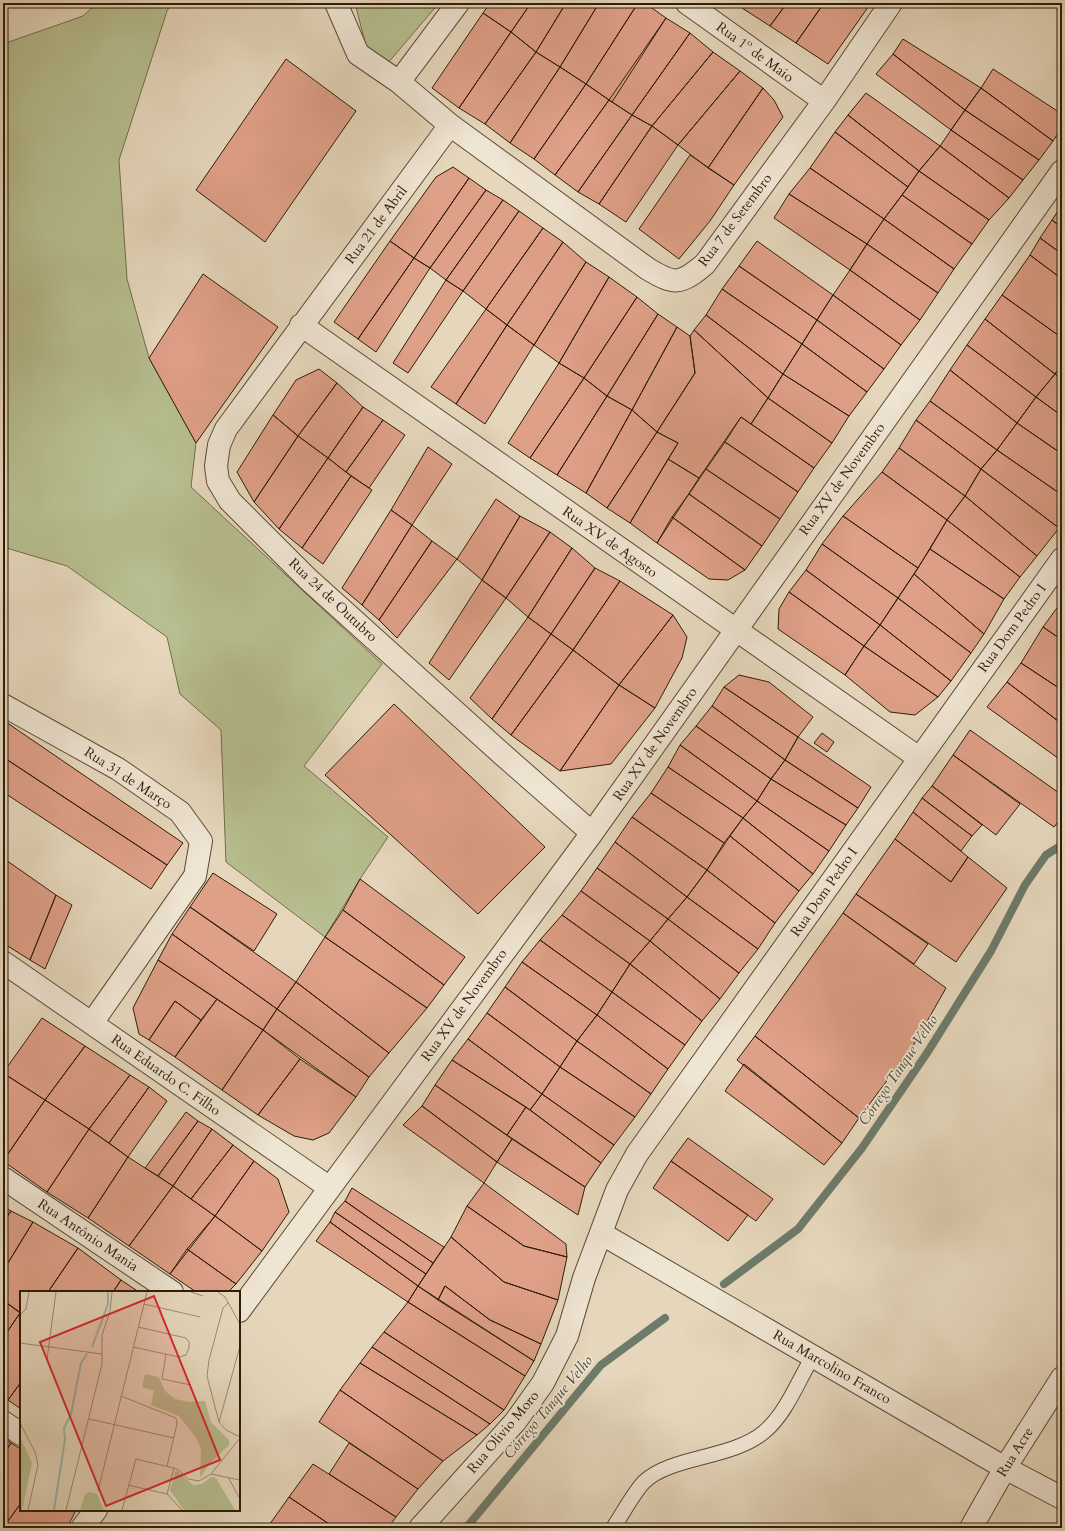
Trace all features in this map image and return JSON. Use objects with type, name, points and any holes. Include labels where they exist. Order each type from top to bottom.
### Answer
[{"type":"street","name":"Rua 7 de Setembro","points":[[336,3],[358,54],[399,82],[450,125],[648,269],[662,277],[675,281],[688,279],[705,264],[824,100],[890,3]]},
{"type":"street","points":[[399,82],[458,3]]},
{"type":"street","name":"Rua 1º de Maio","points":[[687,3],[824,100]]},
{"type":"street","name":"Rua 21 de Abril","points":[[301,325],[450,125]]},
{"type":"street","name":"Rua XV de Novembro","points":[[240,1310],[592,833],[1062,171]]},
{"type":"street","name":"Rua XV de Agosto","points":[[301,325],[919,758]]},
{"type":"street","name":"Rua 24 de Outubro","points":[[301,325],[226,429],[219,445],[216,466],[218,481],[230,501],[308,579],[592,833]]},
{"type":"street","name":"Rua Dom Pedro I","points":[[602,1234],[618,1190],[637,1154],[1062,559]]},
{"type":"street","name":"Rua 31 de Março","points":[[3,705],[118,769],[180,812],[201,841],[194,876],[92,1023]]},
{"type":"street","name":"Rua Eduardo C. Filho","points":[[3,962],[330,1188]]},
{"type":"street","name":"Rua Antônio Mania","points":[[3,1178],[171,1291]]},
{"type":"street","name":"Rua Marcolino Franco","points":[[602,1234],[1005,1468],[1062,1498]]},
{"type":"street","name":"Rua Olivio Moro","points":[[420,1528],[515,1422],[543,1383],[567,1336],[584,1278],[602,1234]]},
{"type":"street","name":"Rua Acre","points":[[971,1528],[1005,1468],[1062,1378]]},
{"type":"street","points":[[3,1422],[20,1433]]},
{"type":"street","points":[[82,1528],[95,1511]]},
{"type":"lane","points":[[613,1528],[644,1482],[665,1468],[723,1452],[762,1434],[776,1421],[813,1356]]},
{"type":"green space","points":[[97,3],[172,3],[167,11],[119,160],[127,279],[149,358],[196,443],[191,487],[382,664],[304,766],[388,837],[360,879],[325,937],[226,862],[221,730],[180,694],[167,637],[67,566],[3,547],[3,44],[83,16]]},
{"type":"green space","points":[[355,3],[439,3],[388,63],[366,46]]},
{"type":"building","points":[[490,3],[531,3],[511,32],[483,13]]},
{"type":"building","points":[[531,3],[566,3],[536,52],[511,32]]},
{"type":"building","points":[[566,3],[599,3],[560,67],[536,52]]},
{"type":"building","points":[[599,3],[638,3],[586,84],[560,67]]},
{"type":"building","points":[[638,3],[645,3],[666,18],[612,102],[586,84]]},
{"type":"building","points":[[745,3],[787,3],[770,26],[742,8]]},
{"type":"building","points":[[787,3],[824,3],[796,43],[770,26]]},
{"type":"building","points":[[824,3],[871,3],[828,64],[796,43]]},
{"type":"building","points":[[483,13],[511,32],[459,108],[432,88]]},
{"type":"building","points":[[666,18],[690,33],[632,115],[609,100]]},
{"type":"building","points":[[511,32],[536,52],[485,124],[459,108]]},
{"type":"building","points":[[690,33],[713,52],[652,126],[632,115]]},
{"type":"building","points":[[903,39],[981,88],[965,110],[893,54]]},
{"type":"building","points":[[536,52],[560,67],[510,143],[485,124]]},
{"type":"building","points":[[713,52],[740,71],[678,145],[652,126]]},
{"type":"building","points":[[893,54],[965,110],[951,130],[876,74]]},
{"type":"building","points":[[286,59],[356,111],[265,242],[196,190]]},
{"type":"building","points":[[560,67],[586,84],[534,159],[510,143]]},
{"type":"building","points":[[993,69],[1062,114],[1062,128],[1053,141],[981,88]]},
{"type":"building","points":[[740,71],[763,88],[708,168],[678,145]]},
{"type":"building","points":[[586,84],[609,100],[555,175],[534,159]]},
{"type":"building","points":[[763,88],[774,100],[783,117],[734,185],[708,168]]},
{"type":"building","points":[[981,88],[1053,141],[1039,160],[965,110]]},
{"type":"building","points":[[866,93],[940,146],[919,171],[848,115]]},
{"type":"building","points":[[609,100],[632,115],[578,192],[555,175]]},
{"type":"building","points":[[965,110],[1039,160],[1023,180],[951,130]]},
{"type":"building","points":[[632,115],[652,126],[599,204],[578,192]]},
{"type":"building","points":[[848,115],[919,171],[908,187],[835,132]]},
{"type":"building","points":[[652,126],[678,145],[626,222],[599,204]]},
{"type":"building","points":[[951,130],[1023,180],[1009,198],[940,146]]},
{"type":"building","points":[[835,132],[908,187],[884,219],[810,168]]},
{"type":"building","points":[[940,146],[1009,198],[989,220],[919,171]]},
{"type":"building","points":[[690,155],[734,185],[710,221],[679,259],[639,229]]},
{"type":"building","points":[[453,167],[469,178],[414,258],[390,241],[436,177]]},
{"type":"building","points":[[810,168],[884,219],[867,244],[789,194]]},
{"type":"building","points":[[919,171],[989,220],[972,244],[902,195]]},
{"type":"building","points":[[469,178],[486,190],[430,268],[414,258]]},
{"type":"building","points":[[486,190],[503,200],[446,280],[430,268]]},
{"type":"building","points":[[789,194],[867,244],[850,270],[774,218]]},
{"type":"building","points":[[902,195],[972,244],[954,269],[884,219]]},
{"type":"building","points":[[503,200],[519,211],[463,291],[446,280]]},
{"type":"building","points":[[1062,205],[1062,228],[1052,220]]},
{"type":"building","points":[[519,211],[543,228],[486,309],[463,291]]},
{"type":"building","points":[[884,219],[954,269],[938,293],[867,244]]},
{"type":"building","points":[[1052,220],[1062,228],[1062,254],[1040,238]]},
{"type":"building","points":[[543,228],[563,242],[507,325],[486,309]]},
{"type":"building","points":[[1040,238],[1062,254],[1062,279],[1030,255]]},
{"type":"building","points":[[390,241],[414,258],[358,339],[334,322]]},
{"type":"building","points":[[757,241],[833,295],[817,320],[739,266]]},
{"type":"building","points":[[563,242],[586,262],[534,345],[507,325]]},
{"type":"building","points":[[867,244],[938,293],[920,320],[850,270]]},
{"type":"building","points":[[1030,255],[1062,279],[1062,338],[1002,295]]},
{"type":"building","points":[[414,258],[430,268],[376,352],[358,339]]},
{"type":"building","points":[[586,262],[609,277],[559,363],[534,345]]},
{"type":"building","points":[[739,266],[817,320],[802,344],[722,289]]},
{"type":"building","points":[[850,270],[920,320],[901,345],[833,295]]},
{"type":"building","points":[[203,274],[278,327],[196,443],[149,358]]},
{"type":"building","points":[[609,277],[637,297],[584,378],[559,363]]},
{"type":"building","points":[[446,280],[463,291],[408,373],[393,363]]},
{"type":"building","points":[[722,289],[802,344],[783,374],[706,315]]},
{"type":"building","points":[[833,295],[901,345],[884,369],[817,320]]},
{"type":"building","points":[[1002,295],[1062,338],[1062,364],[1055,374],[985,319]]},
{"type":"building","points":[[637,297],[658,314],[607,396],[584,378]]},
{"type":"building","points":[[486,309],[507,325],[456,404],[431,387]]},
{"type":"building","points":[[658,314],[677,327],[632,410],[607,396]]},
{"type":"building","points":[[706,315],[783,374],[768,398],[694,330]]},
{"type":"building","points":[[985,319],[1055,374],[1036,397],[967,345]]},
{"type":"building","points":[[817,320],[884,369],[867,392],[802,344]]},
{"type":"building","points":[[507,325],[534,345],[485,424],[456,404]]},
{"type":"building","points":[[677,327],[690,336],[695,373],[657,432],[632,410]]},
{"type":"building","points":[[694,330],[768,398],[751,424],[741,417],[699,478],[668,459],[678,443],[657,432],[695,373],[690,336]]},
{"type":"building","points":[[802,344],[867,392],[849,416],[783,374]]},
{"type":"building","points":[[967,345],[1036,397],[1017,423],[950,370]]},
{"type":"building","points":[[559,363],[584,378],[530,458],[508,443]]},
{"type":"building","points":[[1062,364],[1062,379],[1055,374]]},
{"type":"building","points":[[319,369],[337,383],[298,436],[273,415],[296,380]]},
{"type":"building","points":[[950,370],[1017,423],[997,450],[930,401]]},
{"type":"building","points":[[783,374],[849,416],[832,443],[768,398]]},
{"type":"building","points":[[1055,374],[1062,379],[1062,416],[1036,397]]},
{"type":"building","points":[[584,378],[607,396],[557,475],[530,458]]},
{"type":"building","points":[[337,383],[363,407],[328,458],[298,436]]},
{"type":"building","points":[[607,396],[632,410],[586,493],[557,475]]},
{"type":"building","points":[[1036,397],[1062,416],[1062,454],[1017,423]]},
{"type":"building","points":[[768,398],[832,443],[814,468],[751,424]]},
{"type":"building","points":[[930,401],[997,450],[981,469],[916,420]]},
{"type":"building","points":[[363,407],[383,420],[346,472],[328,458]]},
{"type":"building","points":[[632,410],[657,432],[607,508],[586,493]]},
{"type":"building","points":[[273,415],[298,436],[254,502],[237,472]]},
{"type":"building","points":[[741,417],[814,468],[798,492],[725,442]]},
{"type":"building","points":[[383,420],[405,435],[369,488],[346,472]]},
{"type":"building","points":[[916,420],[981,469],[965,496],[899,448]]},
{"type":"building","points":[[1017,423],[1062,454],[1062,495],[997,450]]},
{"type":"building","points":[[657,432],[678,443],[630,523],[607,508]]},
{"type":"building","points":[[298,436],[328,458],[279,529],[254,502]]},
{"type":"building","points":[[725,442],[798,492],[780,519],[706,469]]},
{"type":"building","points":[[428,447],[452,464],[412,525],[391,510]]},
{"type":"building","points":[[899,448],[965,496],[947,520],[882,472]]},
{"type":"building","points":[[997,450],[1062,495],[1062,523],[1059,528],[981,469]]},
{"type":"building","points":[[328,458],[351,476],[302,548],[279,529]]},
{"type":"building","points":[[668,459],[699,478],[657,543],[630,523]]},
{"type":"building","points":[[706,469],[780,519],[762,546],[689,494]]},
{"type":"building","points":[[981,469],[1059,528],[1037,556],[965,496]]},
{"type":"building","points":[[882,472],[947,520],[918,568],[843,516]]},
{"type":"building","points":[[351,476],[372,490],[323,564],[302,548]]},
{"type":"building","points":[[689,494],[762,546],[745,570],[672,517]]},
{"type":"building","points":[[965,496],[1037,556],[1020,577],[947,520]]},
{"type":"building","points":[[496,499],[520,516],[482,580],[457,559]]},
{"type":"building","points":[[391,510],[412,525],[362,605],[342,588]]},
{"type":"building","points":[[520,516],[550,532],[506,598],[482,580]]},
{"type":"building","points":[[843,516],[918,568],[898,598],[822,544]]},
{"type":"building","points":[[672,517],[745,570],[728,580],[709,579],[657,543]]},
{"type":"building","points":[[947,520],[1020,577],[1004,599],[930,549]]},
{"type":"building","points":[[412,525],[432,541],[379,620],[362,605]]},
{"type":"building","points":[[550,532],[572,548],[528,617],[506,598]]},
{"type":"building","points":[[432,541],[457,559],[397,638],[379,620]]},
{"type":"building","points":[[822,544],[898,598],[880,625],[806,570]]},
{"type":"building","points":[[572,548],[595,568],[551,634],[528,617]]},
{"type":"building","points":[[930,549],[1004,599],[984,634],[914,574]]},
{"type":"building","points":[[595,568],[620,581],[573,650],[551,634]]},
{"type":"building","points":[[806,570],[880,625],[864,646],[789,592]]},
{"type":"building","points":[[914,574],[984,634],[971,653],[898,598]]},
{"type":"building","points":[[482,580],[506,598],[449,680],[429,663]]},
{"type":"building","points":[[620,581],[673,615],[619,685],[573,650]]},
{"type":"building","points":[[789,592],[864,646],[845,675],[778,629],[779,609]]},
{"type":"building","points":[[898,598],[971,653],[951,681],[880,625]]},
{"type":"building","points":[[1062,601],[1062,640],[1043,627]]},
{"type":"building","points":[[673,615],[687,637],[682,658],[655,708],[619,685]]},
{"type":"building","points":[[528,617],[551,634],[492,719],[470,698]]},
{"type":"building","points":[[880,625],[951,681],[938,697],[864,646]]},
{"type":"building","points":[[1043,627],[1062,640],[1062,690],[1021,663]]},
{"type":"building","points":[[551,634],[573,650],[511,735],[492,719]]},
{"type":"building","points":[[864,646],[938,697],[915,715],[890,712],[845,675]]},
{"type":"building","points":[[573,650],[619,685],[560,771],[511,735]]},
{"type":"building","points":[[1021,663],[1062,690],[1062,724],[1007,682]]},
{"type":"building","points":[[739,675],[769,682],[813,717],[798,737],[724,687]]},
{"type":"building","points":[[1007,682],[1062,724],[1062,761],[987,707]]},
{"type":"building","points":[[619,685],[655,708],[611,764],[560,771]]},
{"type":"building","points":[[724,687],[798,737],[785,760],[712,706]]},
{"type":"building","points":[[394,704],[545,847],[478,914],[325,775]]},
{"type":"building","points":[[712,706],[785,760],[771,779],[696,726]]},
{"type":"building","points":[[3,720],[183,843],[167,865],[3,757]]},
{"type":"building","points":[[696,726],[771,779],[757,801],[680,745]]},
{"type":"building","points":[[970,730],[1062,795],[1062,817],[1054,827],[953,755]]},
{"type":"building","points":[[822,733],[834,742],[827,752],[814,743]]},
{"type":"building","points":[[798,737],[871,787],[858,808],[785,760]]},
{"type":"building","points":[[680,745],[757,801],[743,818],[668,767]]},
{"type":"building","points":[[953,755],[1020,804],[996,835],[932,786]]},
{"type":"building","points":[[3,757],[167,865],[151,889],[3,792]]},
{"type":"building","points":[[785,760],[858,808],[846,825],[771,779]]},
{"type":"building","points":[[668,767],[743,818],[724,843],[651,793]]},
{"type":"building","points":[[771,779],[846,825],[829,851],[757,801]]},
{"type":"building","points":[[932,786],[982,825],[972,836],[922,798]]},
{"type":"building","points":[[651,793],[724,843],[707,870],[632,817]]},
{"type":"building","points":[[922,798],[972,836],[961,851],[913,812]]},
{"type":"building","points":[[757,801],[829,851],[813,874],[743,818]]},
{"type":"building","points":[[913,812],[968,857],[951,882],[895,839]]},
{"type":"building","points":[[632,817],[707,870],[687,897],[615,842]]},
{"type":"building","points":[[743,818],[813,874],[799,891],[730,836]]},
{"type":"building","points":[[730,836],[799,891],[775,923],[707,870]]},
{"type":"building","points":[[895,839],[951,882],[968,857],[1007,888],[956,962],[856,894]]},
{"type":"building","points":[[615,842],[687,897],[668,919],[597,868]]},
{"type":"building","points":[[3,858],[56,895],[30,960],[3,943]]},
{"type":"building","points":[[597,868],[668,919],[650,941],[581,891]]},
{"type":"building","points":[[707,870],[775,923],[758,949],[687,897]]},
{"type":"building","points":[[213,873],[277,914],[254,951],[190,907]]},
{"type":"building","points":[[360,879],[465,957],[444,985],[343,910]]},
{"type":"building","points":[[581,891],[650,941],[630,964],[562,915]]},
{"type":"building","points":[[856,894],[928,944],[914,964],[843,913]]},
{"type":"building","points":[[56,895],[72,905],[45,969],[30,960]]},
{"type":"building","points":[[687,897],[758,949],[739,973],[668,919]]},
{"type":"building","points":[[190,907],[296,982],[277,1009],[172,934]]},
{"type":"building","points":[[343,910],[444,985],[427,1008],[325,937]]},
{"type":"building","points":[[843,913],[946,988],[913,1046],[859,1118],[755,1036]]},
{"type":"building","points":[[562,915],[630,964],[612,992],[540,940]]},
{"type":"building","points":[[668,919],[739,973],[720,999],[650,941]]},
{"type":"building","points":[[172,934],[277,1009],[263,1030],[158,960]]},
{"type":"building","points":[[325,937],[427,1008],[389,1053],[296,982]]},
{"type":"building","points":[[540,940],[612,992],[597,1015],[522,962]]},
{"type":"building","points":[[650,941],[720,999],[702,1021],[630,964]]},
{"type":"building","points":[[158,960],[217,999],[201,1020],[175,1001],[149,1040],[139,1034],[133,1008]]},
{"type":"building","points":[[522,962],[597,1015],[577,1041],[505,987]]},
{"type":"building","points":[[630,964],[702,1021],[685,1045],[612,992]]},
{"type":"building","points":[[296,982],[389,1053],[369,1077],[277,1009]]},
{"type":"building","points":[[505,987],[577,1041],[560,1067],[487,1013]]},
{"type":"building","points":[[612,992],[685,1045],[668,1069],[597,1015]]},
{"type":"building","points":[[217,999],[263,1030],[222,1090],[175,1057]]},
{"type":"building","points":[[175,1001],[201,1020],[175,1057],[149,1040]]},
{"type":"building","points":[[277,1009],[369,1077],[356,1097],[263,1030]]},
{"type":"building","points":[[487,1013],[560,1067],[542,1094],[468,1039]]},
{"type":"building","points":[[597,1015],[668,1069],[651,1094],[577,1041]]},
{"type":"building","points":[[42,1018],[85,1046],[45,1100],[3,1073]]},
{"type":"building","points":[[263,1030],[300,1059],[258,1115],[222,1090]]},
{"type":"building","points":[[755,1036],[859,1118],[842,1143],[737,1060]]},
{"type":"building","points":[[468,1039],[542,1094],[530,1110],[452,1060]]},
{"type":"building","points":[[577,1041],[651,1094],[635,1117],[560,1067]]},
{"type":"building","points":[[85,1046],[130,1075],[89,1129],[45,1100]]},
{"type":"building","points":[[300,1059],[356,1097],[329,1133],[313,1140],[294,1136],[258,1115]]},
{"type":"building","points":[[452,1060],[526,1107],[507,1135],[435,1085]]},
{"type":"building","points":[[744,1064],[842,1143],[824,1165],[725,1091]]},
{"type":"building","points":[[560,1067],[635,1117],[614,1145],[542,1094]]},
{"type":"building","points":[[3,1073],[45,1100],[3,1161]]},
{"type":"building","points":[[130,1075],[149,1087],[109,1143],[89,1129]]},
{"type":"building","points":[[435,1085],[512,1139],[497,1162],[422,1106]]},
{"type":"building","points":[[149,1087],[167,1101],[128,1157],[109,1143]]},
{"type":"building","points":[[542,1094],[614,1145],[601,1163],[530,1110]]},
{"type":"building","points":[[45,1100],[89,1129],[47,1192],[3,1161]]},
{"type":"building","points":[[422,1106],[497,1162],[484,1183],[403,1125]]},
{"type":"building","points":[[526,1107],[601,1163],[585,1187],[507,1135]]},
{"type":"building","points":[[186,1112],[198,1121],[158,1176],[145,1168]]},
{"type":"building","points":[[198,1121],[212,1129],[173,1186],[158,1176]]},
{"type":"building","points":[[89,1129],[128,1157],[88,1218],[47,1192]]},
{"type":"building","points":[[212,1129],[233,1145],[191,1199],[173,1186]]},
{"type":"building","points":[[688,1138],[773,1199],[756,1221],[671,1161]]},
{"type":"building","points":[[512,1139],[585,1187],[578,1215],[497,1162]]},
{"type":"building","points":[[233,1145],[254,1161],[215,1216],[191,1199]]},
{"type":"building","points":[[128,1157],[173,1186],[129,1246],[88,1218]]},
{"type":"building","points":[[254,1161],[278,1179],[289,1212],[262,1251],[215,1216]]},
{"type":"building","points":[[671,1161],[748,1215],[728,1241],[653,1188]]},
{"type":"building","points":[[484,1183],[566,1244],[567,1257],[524,1246],[467,1206]]},
{"type":"building","points":[[173,1186],[215,1216],[170,1274],[129,1246]]},
{"type":"building","points":[[352,1188],[444,1247],[433,1263],[345,1201]]},
{"type":"building","points":[[345,1201],[433,1263],[426,1274],[335,1212]]},
{"type":"building","points":[[3,1206],[11,1211],[3,1223]]},
{"type":"building","points":[[467,1206],[524,1246],[567,1257],[558,1300],[504,1282],[451,1237]]},
{"type":"building","points":[[11,1211],[33,1222],[3,1271],[3,1223]]},
{"type":"building","points":[[335,1212],[426,1274],[418,1286],[330,1222]]},
{"type":"building","points":[[215,1216],[262,1251],[236,1284],[187,1249]]},
{"type":"building","points":[[33,1222],[78,1248],[49,1291],[20,1291],[20,1312],[3,1300],[3,1271]]},
{"type":"building","points":[[330,1222],[418,1286],[408,1302],[316,1241]]},
{"type":"building","points":[[451,1237],[504,1282],[558,1300],[541,1344],[490,1320],[445,1286],[438,1300],[418,1286]]},
{"type":"building","points":[[78,1248],[121,1280],[114,1291],[49,1291]]},
{"type":"building","points":[[187,1249],[236,1284],[229,1291],[195,1291],[170,1274]]},
{"type":"building","points":[[121,1280],[138,1291],[114,1291]]},
{"type":"building","points":[[418,1286],[534,1361],[525,1376],[408,1302]]},
{"type":"building","points":[[445,1286],[490,1320],[541,1344],[534,1361],[438,1300]]},
{"type":"building","points":[[4,1301],[20,1313],[3,1338],[3,1303]]},
{"type":"building","points":[[408,1302],[525,1376],[504,1410],[384,1332]]},
{"type":"building","points":[[20,1313],[20,1383],[8,1400],[3,1396],[3,1338]]},
{"type":"building","points":[[384,1332],[504,1410],[490,1424],[372,1347]]},
{"type":"building","points":[[372,1347],[490,1424],[477,1435],[360,1363]]},
{"type":"building","points":[[360,1363],[477,1435],[443,1461],[340,1390]]},
{"type":"building","points":[[20,1383],[20,1408],[8,1400]]},
{"type":"building","points":[[340,1390],[443,1461],[418,1489],[319,1422]]},
{"type":"building","points":[[3,1437],[11,1443],[3,1455]]},
{"type":"building","points":[[11,1443],[20,1448],[20,1504],[3,1528],[3,1455]]},
{"type":"building","points":[[349,1443],[418,1489],[396,1517],[329,1474]]},
{"type":"building","points":[[313,1464],[396,1517],[388,1528],[335,1528],[289,1497]]},
{"type":"building","points":[[289,1497],[335,1528],[267,1528]]},
{"type":"building","points":[[20,1504],[20,1511],[76,1511],[67,1528],[3,1528]]},
{"type":"waterway","name":"Córrego Tanque Velho","points":[[724,1284],[798,1229],[862,1148],[927,1053],[991,951],[1025,885],[1046,855],[1062,845]]},
{"type":"waterway","name":"Córrego Tanque Velho","points":[[466,1528],[601,1365],[665,1318]]}]
